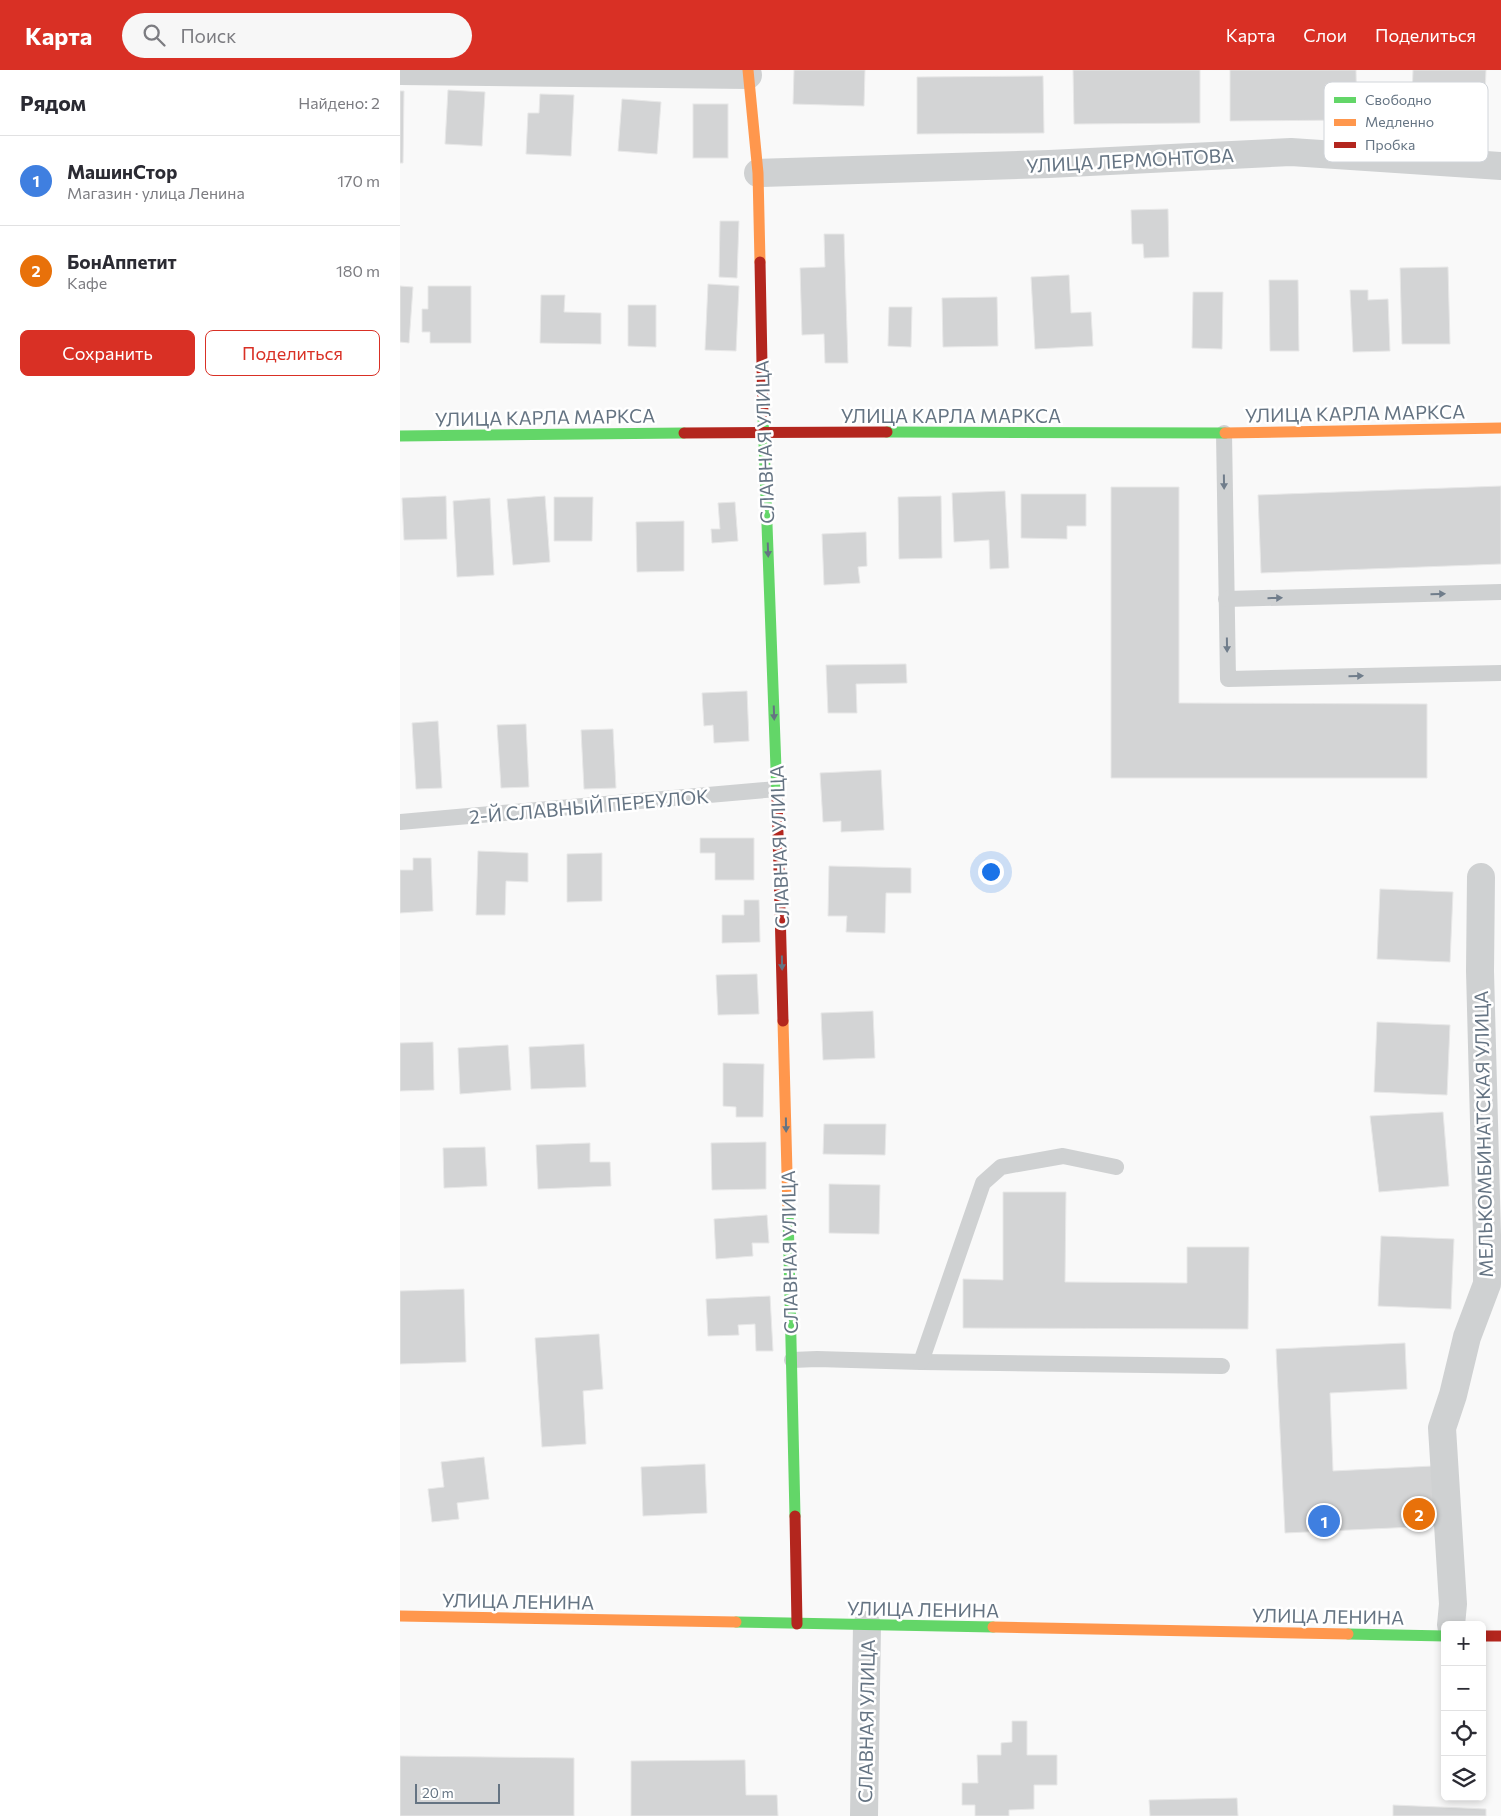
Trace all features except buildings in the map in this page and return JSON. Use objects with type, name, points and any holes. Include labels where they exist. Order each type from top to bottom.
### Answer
[{"type":"street","points":[[400,71],[748,72]]},
{"type":"street","name":"СЛАВНАЯ УЛИЦА","points":[[748,72],[758,173],[763,432],[777,789],[797,1624]]},
{"type":"street","name":"УЛИЦА ЛЕРМОНТОВА","points":[[758,173],[1058,164],[1291,152],[1324,154]]},
{"type":"street","name":"УЛИЦА ЛЕРМОНТОВА","points":[[1441,162],[1501,166]]},
{"type":"street","name":"УЛИЦА КАРЛА МАРКСА","points":[[400,436],[763,432],[1224,433],[1501,428]]},
{"type":"street","name":"МЕЛЬКОМБИНАТСКАЯ УЛИЦА","points":[[1451,1621],[1453,1604],[1442,1428],[1453,1395],[1467,1338],[1486,1284],[1480,971],[1481,877]]},
{"type":"street","name":"УЛИЦА ЛЕНИНА","points":[[400,1616],[1441,1636]]},
{"type":"street","name":"СЛАВНАЯ УЛИЦА","points":[[864,1816],[867,1625]]},
{"type":"street","points":[[1486,1636],[1501,1636]]},
{"type":"lane","points":[[1224,433],[1228,679],[1501,673]]},
{"type":"lane","points":[[1226,600],[1501,592]]},
{"type":"lane","name":"2-Й СЛАВНЫЙ ПЕРЕУЛОК","points":[[400,822],[777,789]]},
{"type":"lane","points":[[921,1362],[983,1182],[1001,1167],[1063,1156],[1116,1167]]},
{"type":"lane","points":[[792,1360],[1222,1366]]},
{"type":"traffic: fast","points":[[763,416],[777,796]]},
{"type":"traffic: fast","points":[[887,432],[1225,433]]},
{"type":"traffic: fast","points":[[400,436],[684,433]]},
{"type":"traffic: fast","points":[[788,1211],[795,1516]]},
{"type":"traffic: fast","points":[[736,1622],[993,1627]]},
{"type":"traffic: fast","points":[[1348,1634],[1441,1636]]},
{"type":"traffic: slow","points":[[748,70],[758,173],[760,262]]},
{"type":"traffic: slow","points":[[1225,433],[1501,428]]},
{"type":"traffic: slow","points":[[783,1021],[788,1211]]},
{"type":"traffic: slow","points":[[400,1616],[736,1622]]},
{"type":"traffic: slow","points":[[993,1627],[1348,1634]]},
{"type":"traffic: jam","points":[[760,262],[763,416]]},
{"type":"traffic: jam","points":[[684,433],[887,432]]},
{"type":"traffic: jam","points":[[777,796],[783,1021]]},
{"type":"traffic: jam","points":[[795,1516],[797,1624]]},
{"type":"traffic: jam","points":[[1486,1636],[1501,1636]]},
{"type":"place","name":"БонАппетит","points":[[1419,1514]]},
{"type":"place","name":"МашинСтор","points":[[1324,1521]]}]
